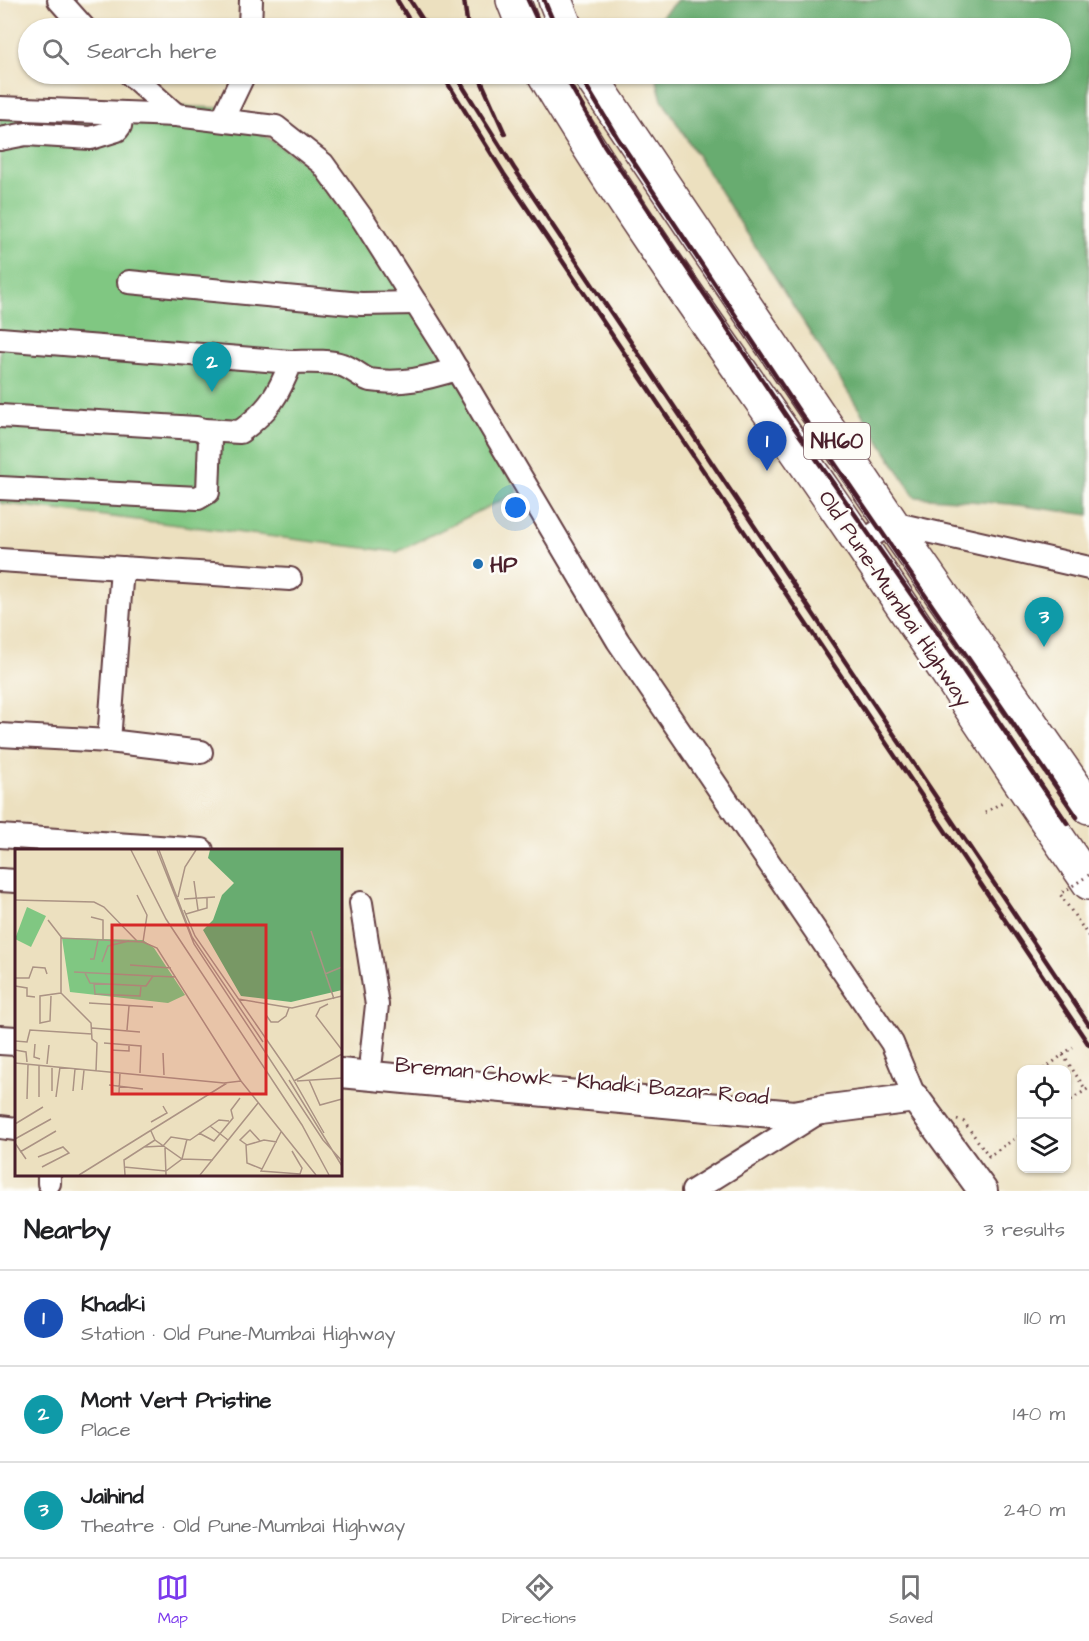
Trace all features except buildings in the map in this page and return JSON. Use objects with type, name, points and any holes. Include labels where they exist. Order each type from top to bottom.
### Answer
[{"type":"highway","points":[[513,0],[520,18]]},
{"type":"highway","points":[[555,0],[563,18]]},
{"type":"highway","name":"Old Pune–Mumbai Highway","points":[[550,84],[642,227],[860,543],[1089,883]]},
{"type":"highway","name":"Old Pune–Mumbai Highway","points":[[597,84],[892,523],[1089,807]]},
{"type":"main road","points":[[0,1021],[15,1023]]},
{"type":"main road","points":[[0,1040],[15,1041]]},
{"type":"main road","name":"Breman Chowk - Khadki Bazar Road","points":[[342,1056],[796,1100],[822,1110]]},
{"type":"main road","name":"Breman Chowk - Khadki Bazar Road","points":[[342,1073],[794,1115],[915,1098]]},
{"type":"main road","points":[[915,1098],[983,1191]]},
{"type":"street","points":[[59,0],[75,18]]},
{"type":"street","points":[[250,18],[251,0]]},
{"type":"street","points":[[572,0],[579,18]]},
{"type":"street","points":[[141,84],[176,116]]},
{"type":"street","points":[[222,120],[239,84]]},
{"type":"street","points":[[0,108],[176,116],[276,127],[323,164],[364,221],[457,369],[618,641],[892,1043],[915,1098]]},
{"type":"street","points":[[0,139],[26,134],[91,138],[117,129],[120,126],[122,113]]},
{"type":"street","points":[[129,282],[361,304],[416,303]]},
{"type":"street","points":[[0,339],[340,364],[357,371],[366,379],[400,382],[422,379],[457,369]]},
{"type":"street","points":[[0,416],[240,432],[255,420],[280,390],[291,362]]},
{"type":"street","points":[[0,488],[198,498],[208,492],[210,439],[204,430]]},
{"type":"street","points":[[860,543],[892,523],[1089,568]]},
{"type":"street","points":[[0,560],[290,579]]},
{"type":"street","points":[[109,741],[122,568]]},
{"type":"street","points":[[0,735],[109,741],[201,752]]},
{"type":"street","points":[[0,836],[126,848],[164,849]]},
{"type":"street","points":[[0,880],[15,881]]},
{"type":"street","points":[[361,903],[377,1005],[371,1059]]},
{"type":"street","points":[[693,1191],[822,1110]]},
{"type":"street","points":[[0,1126],[15,1129]]},
{"type":"path","points":[[1089,875],[1060,894],[1089,937]]},
{"type":"path","points":[[1049,1065],[1074,1047]]},
{"type":"path","points":[[1063,1055],[1087,1089],[1071,1100]]},
{"type":"path","points":[[964,1122],[989,1156],[1017,1137]]},
{"type":"green space","points":[[677,0],[1089,0],[1089,515],[1010,504],[915,497],[662,100],[658,84],[1071,84],[1071,18],[660,18]]},
{"type":"green space","points":[[0,102],[222,108],[301,160],[408,288],[518,492],[397,552],[0,503]]},
{"type":"railway","points":[[397,0],[408,18]]},
{"type":"railway","points":[[410,0],[422,18]]},
{"type":"railway","points":[[464,0],[467,18]]},
{"type":"railway","points":[[528,0],[536,18]]},
{"type":"railway","points":[[544,0],[552,18]]},
{"type":"railway","points":[[448,84],[504,174],[1089,1045]]},
{"type":"railway","points":[[461,84],[514,168],[1089,1025]]},
{"type":"railway","points":[[482,84],[505,134]]},
{"type":"railway","points":[[570,84],[604,145],[789,420],[1067,823]]},
{"type":"railway","points":[[585,84],[617,137],[801,414],[1077,817]]},
{"type":"place","name":"Mont Vert Pristine","points":[[212,392]]},
{"type":"place","name":"Khadki","points":[[767,471]]},
{"type":"place","name":"HP","points":[[478,564]]},
{"type":"place","name":"Jaihind","points":[[1044,647]]}]
